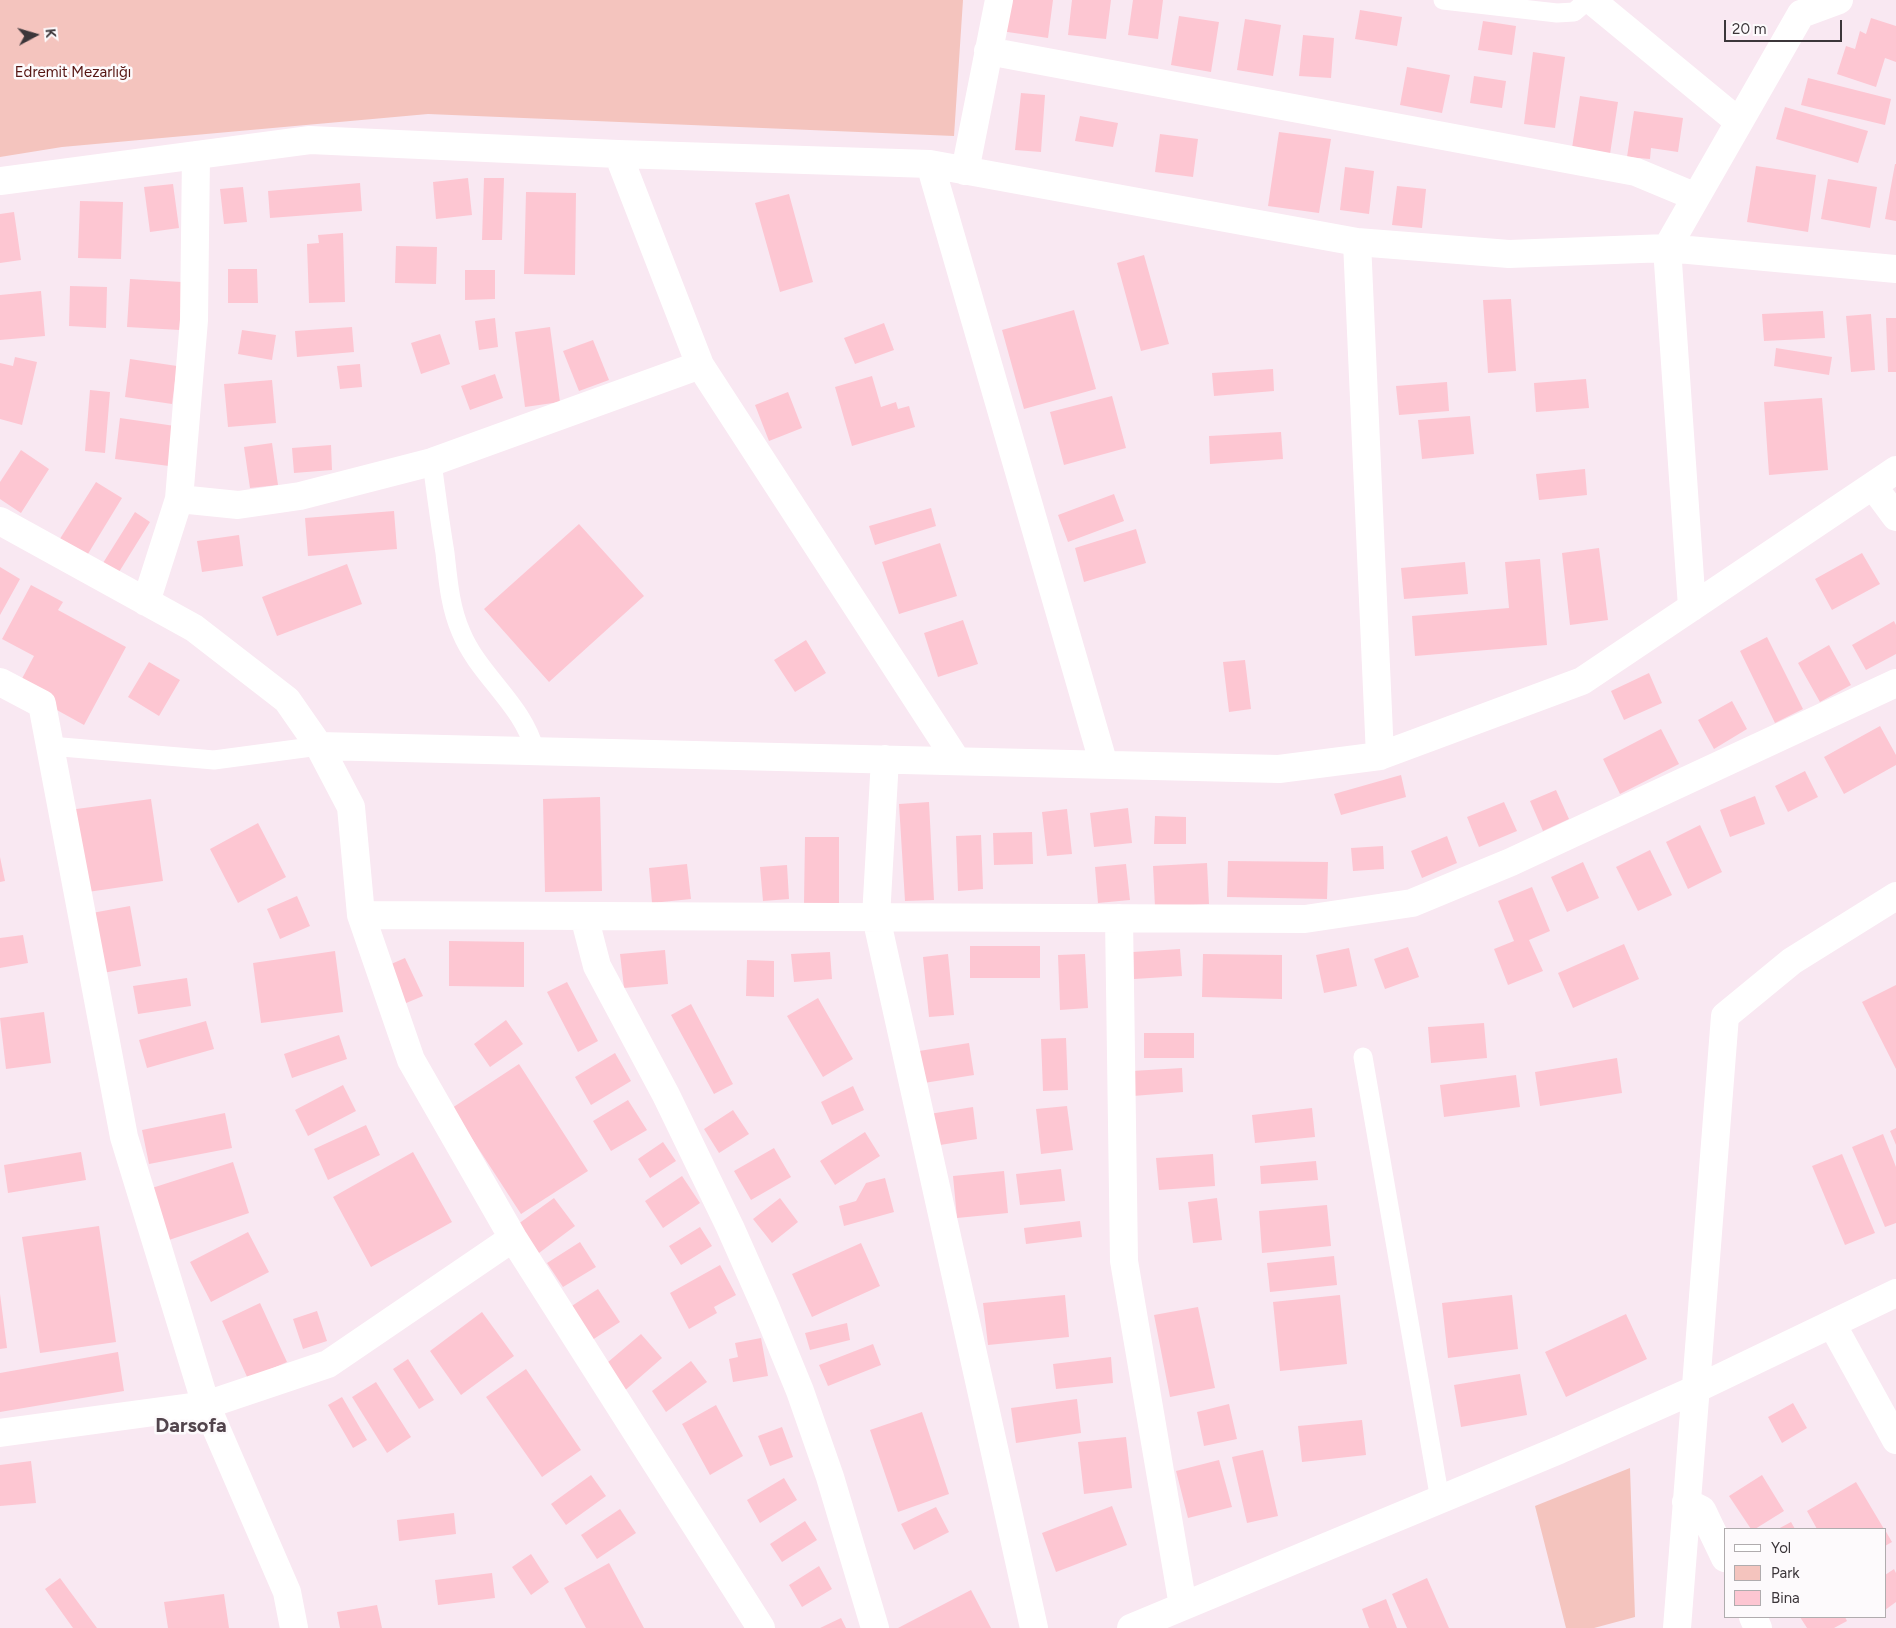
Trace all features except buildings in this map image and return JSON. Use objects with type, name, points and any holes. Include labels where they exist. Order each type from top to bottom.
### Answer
[{"type":"street","points":[[965,171],[998,0]]},
{"type":"street","points":[[1589,0],[1740,122]]},
{"type":"street","points":[[1692,607],[1667,248],[1801,14],[1839,0]]},
{"type":"street","points":[[988,51],[1636,172],[1696,197]]},
{"type":"street","points":[[0,181],[310,140],[618,154],[930,164],[1357,242],[1508,254],[1667,248],[1896,269]]},
{"type":"street","points":[[618,154],[700,365],[957,761]]},
{"type":"street","points":[[146,602],[179,499],[194,320],[196,155]]},
{"type":"street","points":[[930,164],[1104,765]]},
{"type":"street","points":[[1357,242],[1380,756]]},
{"type":"street","points":[[179,499],[238,505],[300,496],[432,462],[700,365]]},
{"type":"street","points":[[319,746],[1279,769],[1380,756],[1582,681],[1896,470]]},
{"type":"street","points":[[1873,486],[1896,517]]},
{"type":"street","points":[[0,521],[194,628],[287,700],[319,746],[351,807],[362,915],[411,1060],[512,1238],[761,1628]]},
{"type":"street","points":[[0,682],[42,704],[124,1137],[206,1405],[287,1592],[294,1628]]},
{"type":"street","points":[[362,915],[1305,919],[1412,903],[1511,862],[1896,682]]},
{"type":"street","points":[[885,759],[876,917],[1034,1628]]},
{"type":"street","points":[[1677,1628],[1694,1390],[1725,1016],[1792,961],[1896,896]]},
{"type":"street","points":[[584,916],[596,966],[666,1095],[730,1227],[800,1391],[830,1477],[875,1628]]},
{"type":"street","points":[[1119,918],[1124,1261],[1183,1606]]},
{"type":"street","points":[[0,1433],[206,1405],[328,1364],[512,1238]]},
{"type":"street","points":[[1131,1628],[1559,1450],[1694,1390],[1896,1293]]},
{"type":"street","points":[[1832,1324],[1896,1440]]},
{"type":"street","points":[[1686,1502],[1702,1510],[1724,1556]]},
{"type":"lane","points":[[1443,0],[1557,13],[1574,12],[1589,0]]},
{"type":"lane","points":[[432,462],[452,606],[461,632],[475,659],[518,712],[532,737],[535,751]]},
{"type":"lane","points":[[50,746],[214,760],[319,746]]},
{"type":"lane","points":[[1363,1057],[1440,1500]]},
{"type":"green space","name":"Edremit Mezarlığı","points":[[0,0],[963,0],[954,136],[428,114],[62,147],[0,157]]},
{"type":"green space","points":[[1630,1468],[1635,1617],[1594,1628],[1566,1628],[1535,1506]]},
{"type":"district","name":"Darsofa","points":[[191,1426]]}]
